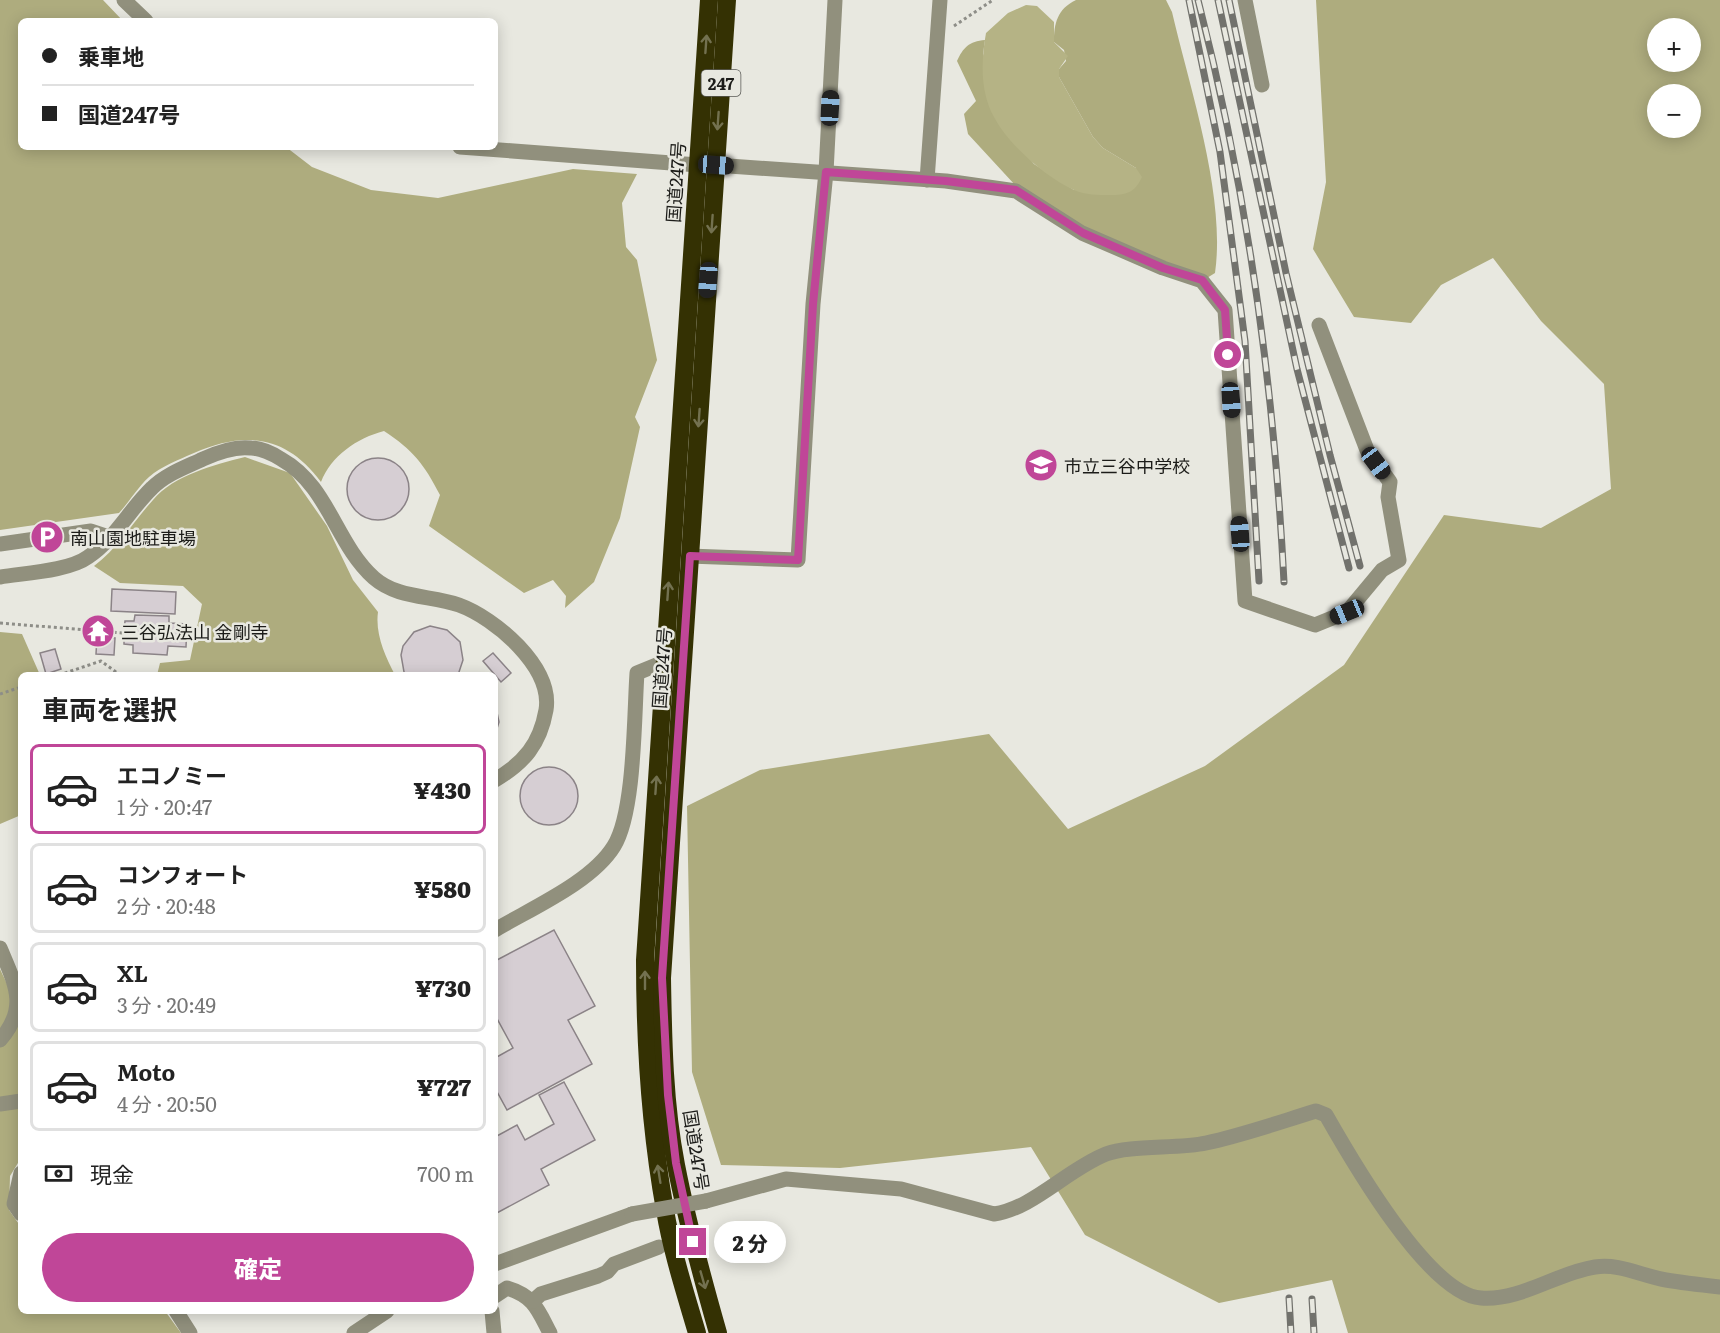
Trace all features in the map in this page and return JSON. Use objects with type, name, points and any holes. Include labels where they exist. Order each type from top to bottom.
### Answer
[{"type":"highway","name":"国道247号","points":[[710,0],[707,165],[690,556],[664,939],[663,1027],[676,1163],[697,1262],[718,1333]]},
{"type":"highway","name":"国道247号","points":[[698,1333],[665,1211],[657,1158],[645,1026],[647,914],[664,662],[707,165],[727,0]]},
{"type":"street","points":[[124,0],[143,18]]},
{"type":"street","points":[[690,556],[798,560],[813,304],[826,172],[835,0]]},
{"type":"street","points":[[927,180],[940,0]]},
{"type":"street","points":[[1245,0],[1262,85]]},
{"type":"street","points":[[498,150],[826,172],[1016,190],[1083,233],[1163,268],[1202,280],[1225,310],[1245,601],[1315,625],[1347,612],[1383,570],[1399,560],[1388,497],[1390,482],[1367,450],[1319,325]]},
{"type":"street","points":[[0,577],[79,562],[95,552],[153,487],[169,475],[218,452],[252,448],[275,456],[298,468],[318,490],[349,548],[374,577],[398,592],[459,605],[484,617],[513,640],[531,660],[541,681],[547,705],[542,731],[531,751],[513,769],[498,778]]},
{"type":"street","points":[[0,544],[91,531],[109,537]]},
{"type":"street","points":[[498,928],[592,870],[614,846],[628,808],[637,673],[664,662]]},
{"type":"street","points":[[0,948],[18,996],[17,1012],[13,1023],[0,1040]]},
{"type":"street","points":[[0,1104],[18,1101]]},
{"type":"street","points":[[498,1263],[632,1214],[706,1201],[786,1179],[902,1189],[994,1214],[1006,1212],[1040,1194],[1059,1179],[1108,1153],[1205,1143],[1316,1111],[1326,1115],[1358,1171],[1432,1271],[1454,1290],[1480,1298],[1505,1296],[1595,1267],[1619,1267],[1664,1280],[1720,1287]]},
{"type":"street","points":[[18,1186],[14,1204],[18,1210]]},
{"type":"street","points":[[533,1301],[541,1294],[598,1276],[607,1272],[614,1264],[658,1247]]},
{"type":"street","points":[[498,1294],[507,1288],[521,1292],[533,1301],[550,1333]]},
{"type":"street","points":[[178,1314],[190,1333]]},
{"type":"street","points":[[354,1333],[382,1314]]},
{"type":"street","points":[[492,1314],[494,1333]]},
{"type":"path","points":[[938,38],[993,0]]},
{"type":"path","points":[[0,623],[124,633]]},
{"type":"path","points":[[68,672],[101,661],[116,672]]},
{"type":"path","points":[[0,694],[18,688]]},
{"type":"shaded area","points":[[0,0],[103,0],[120,18],[18,18],[18,150],[290,150],[312,167],[371,190],[438,198],[573,169],[637,174],[622,203],[626,247],[637,260],[657,360],[635,417],[640,427],[620,518],[594,582],[565,608],[566,596],[553,580],[524,593],[429,526],[440,495],[417,458],[384,431],[364,438],[346,449],[331,464],[321,482],[308,466],[279,446],[247,440],[230,442],[194,453],[159,470],[145,481],[119,513],[0,530]]},
{"type":"shaded area","points":[[1076,0],[1166,0],[1172,12],[1204,142],[1215,211],[1217,243],[1215,273],[1202,281],[1082,233],[1015,185],[968,134],[964,114],[976,101],[957,61],[967,46],[985,40],[983,54],[1026,154],[1034,164],[1074,190],[1136,168],[1103,148],[1093,137],[1059,77],[1059,69],[1066,61],[1064,50],[1054,42],[1056,23],[1061,12]]},
{"type":"shaded area","points":[[1316,0],[1720,0],[1720,1333],[1348,1333],[1332,1280],[1219,1303],[1085,1235],[1031,1147],[840,1168],[721,1165],[692,1072],[687,806],[760,770],[989,734],[1068,829],[1205,766],[1344,665],[1444,515],[1541,528],[1611,489],[1604,384],[1541,321],[1493,258],[1441,285],[1411,323],[1354,317],[1313,249],[1326,182]]},
{"type":"shaded area","points":[[1026,5],[1037,6],[1054,22],[1054,42],[1068,56],[1059,69],[1059,77],[1093,137],[1103,148],[1136,168],[1142,177],[1133,190],[1116,195],[1092,194],[1078,192],[1063,185],[1040,169],[1018,149],[994,117],[984,87],[983,54],[986,33],[1008,13]]},
{"type":"shaded area","points":[[245,457],[290,473],[327,526],[353,580],[378,612],[379,637],[394,672],[158,672],[160,663],[190,660],[202,604],[183,586],[120,583],[94,566],[118,543],[162,491],[195,472]]},
{"type":"shaded area","points":[[0,632],[22,634],[39,672],[18,672],[18,816],[0,824]]},
{"type":"shaded area","points":[[0,969],[18,1008],[18,1163],[10,1176],[9,1210],[18,1223],[18,1314],[167,1314],[181,1333],[0,1333]]},
{"type":"building","points":[[372,458],[384,458],[400,467],[407,477],[409,489],[407,501],[400,511],[384,520],[372,520],[361,515],[352,506],[347,495],[347,483],[352,472],[361,463]]},
{"type":"building","points":[[112,589],[176,592],[175,614],[111,611]]},
{"type":"building","points":[[135,615],[169,616],[169,623],[187,624],[186,647],[168,646],[167,655],[133,653],[133,645],[124,644],[124,633],[125,621],[134,621]]},
{"type":"building","points":[[430,626],[447,630],[460,642],[463,660],[459,672],[404,672],[401,655],[403,646],[414,632]]},
{"type":"building","points":[[97,637],[115,638],[114,655],[96,654]]},
{"type":"building","points":[[55,649],[61,669],[45,672],[40,653]]},
{"type":"building","points":[[493,653],[511,673],[501,682],[498,678],[498,672],[492,672],[483,661]]},
{"type":"building","points":[[543,767],[555,767],[570,775],[578,790],[578,802],[570,817],[555,825],[543,825],[528,817],[520,802],[520,790],[528,775]]},
{"type":"building","points":[[554,930],[595,1006],[568,1020],[592,1064],[507,1110],[498,1094],[498,1056],[513,1048],[498,1020],[498,959]]},
{"type":"building","points":[[564,1082],[595,1140],[541,1169],[549,1185],[498,1212],[498,1135],[517,1125],[525,1140],[554,1124],[539,1095]]},
{"type":"railway","points":[[1189,0],[1220,152],[1245,341],[1259,581]]},
{"type":"railway","points":[[1198,0],[1231,144],[1256,289],[1273,435],[1284,582]]},
{"type":"railway","points":[[1218,0],[1297,369],[1349,568]]},
{"type":"railway","points":[[1229,0],[1286,273],[1330,455],[1360,566]]},
{"type":"railway","points":[[1289,1298],[1291,1333]]},
{"type":"railway","points":[[1312,1299],[1314,1333]]},
{"type":"place","name":"市立三谷中学校","points":[[1041,465]]},
{"type":"place","name":"南山園地駐車場","points":[[47,537]]},
{"type":"place","name":"三谷弘法山 金剛寺","points":[[98,631]]},
{"type":"route","points":[[693,1242],[676,1163],[668,1095],[662,978],[690,556],[798,560],[813,304],[826,172],[946,181],[1016,190],[1083,233],[1163,268],[1202,280],[1225,310],[1228,355]]}]
